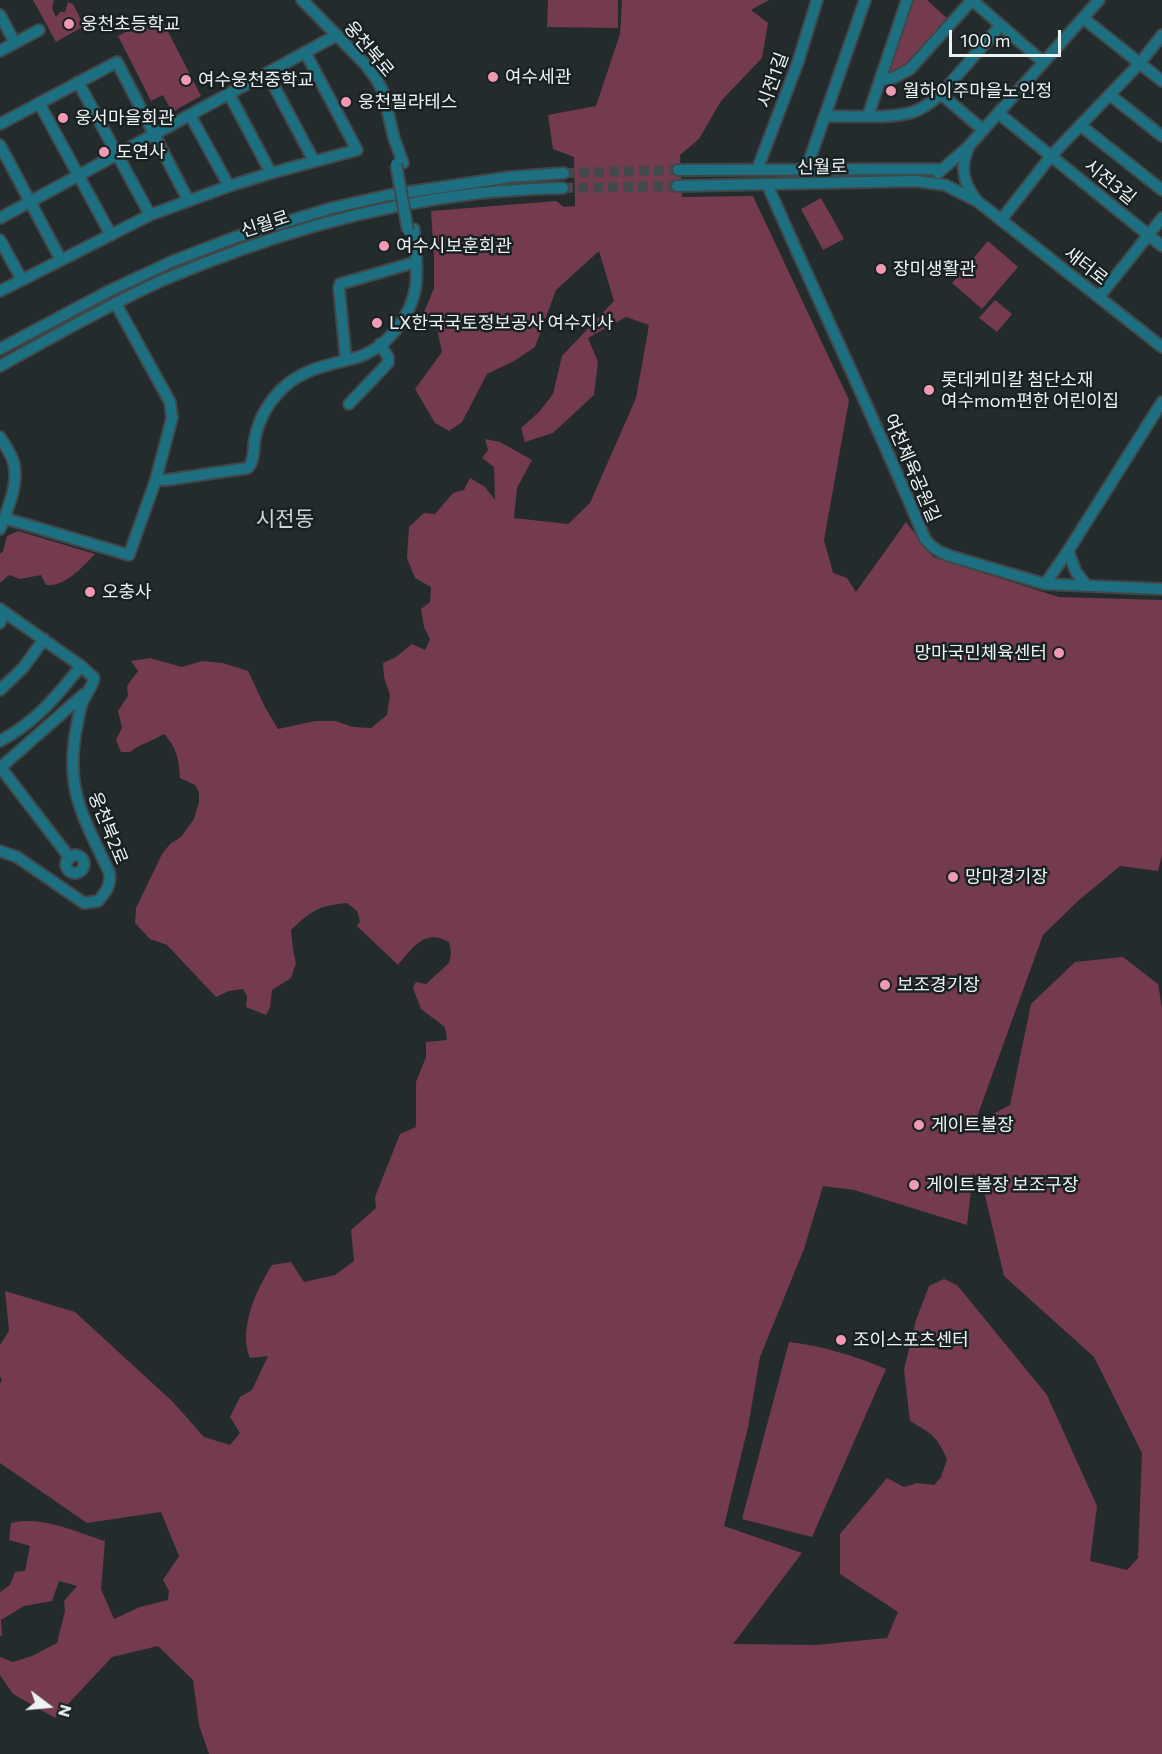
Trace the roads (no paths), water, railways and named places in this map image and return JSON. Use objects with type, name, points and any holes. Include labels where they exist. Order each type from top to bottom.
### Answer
[{"type":"street","name":"웅천북로","points":[[156,479],[166,480],[248,468],[252,461],[257,428],[266,410],[278,394],[290,382],[307,371],[362,356],[380,344],[397,328],[411,304],[416,286],[415,257],[400,163],[383,92],[380,84],[365,64],[302,0]]},
{"type":"street","name":"시전1길","points":[[757,170],[798,62],[817,0]]},
{"type":"street","points":[[806,170],[865,0]]},
{"type":"street","points":[[868,116],[907,0]]},
{"type":"street","points":[[880,80],[893,78],[910,69],[972,0],[1043,62]]},
{"type":"street","points":[[916,181],[928,178],[943,169],[968,147],[1099,0]]},
{"type":"street","points":[[0,15],[15,43]]},
{"type":"street","points":[[1083,18],[1162,81]]},
{"type":"street","points":[[826,116],[892,115],[913,112],[933,102],[1000,26]]},
{"type":"street","points":[[0,51],[39,30]]},
{"type":"street","points":[[0,218],[337,35]]},
{"type":"street","points":[[1001,220],[1051,156],[1140,63],[1162,35]]},
{"type":"street","points":[[0,291],[150,215],[229,186],[357,150],[305,52]]},
{"type":"street","points":[[0,124],[117,62],[188,200]]},
{"type":"street","points":[[267,73],[314,161]]},
{"type":"street","points":[[78,82],[150,215]]},
{"type":"street","points":[[229,94],[271,173]]},
{"type":"street","points":[[941,94],[983,130]]},
{"type":"street","points":[[1110,94],[1162,136]]},
{"type":"street","points":[[39,103],[111,235]]},
{"type":"street","name":"시전3길","points":[[998,113],[1162,246]]},
{"type":"street","points":[[190,115],[229,186]]},
{"type":"street","name":"시전3길","points":[[1080,125],[1162,190]]},
{"type":"street","points":[[0,145],[61,260]]},
{"type":"street","points":[[968,147],[963,163],[964,178],[977,201]]},
{"type":"street","name":"신월로","points":[[678,170],[943,169]]},
{"type":"street","name":"신월로","points":[[0,349],[109,291],[173,261],[236,237],[332,208],[389,195],[510,177],[564,173]]},
{"type":"street","name":"신월로","points":[[677,186],[916,181],[945,185],[977,201]]},
{"type":"street","name":"여천체육공원길","points":[[767,184],[925,539],[939,552],[1045,584],[1162,589]]},
{"type":"street","name":"신월로","points":[[0,366],[160,282],[242,248],[335,220],[390,207],[472,194],[562,188]]},
{"type":"street","name":"새터로","points":[[977,201],[1162,347]]},
{"type":"street","points":[[1099,297],[1162,218]]},
{"type":"street","points":[[0,240],[22,280]]},
{"type":"street","points":[[346,360],[340,284],[415,257]]},
{"type":"street","points":[[0,437],[11,456],[15,472],[2,524],[129,555],[156,479],[172,411],[170,402],[116,304]]},
{"type":"street","points":[[349,404],[388,363],[388,357],[380,344]]},
{"type":"street","points":[[1045,584],[1162,402]]},
{"type":"street","points":[[1068,551],[1076,572],[1086,585]]},
{"type":"street","points":[[0,623],[3,611],[81,666],[94,678],[88,690],[0,768],[70,858]]},
{"type":"street","points":[[0,690],[23,668],[44,639]]},
{"type":"street","points":[[0,741],[15,734],[35,719],[81,666]]},
{"type":"street","name":"웅천북2로","points":[[0,851],[17,857],[84,903],[98,901],[104,895],[111,879],[110,872],[78,804],[72,770],[76,727],[81,705],[88,690]]},
{"type":"street","points":[[60,715],[72,716],[76,727]]},
{"type":"tunnel","points":[[564,173],[678,170]]},
{"type":"tunnel","points":[[563,188],[677,186]]},
{"type":"place","name":"웅천초등학교","points":[[69,24]]},
{"type":"place","name":"여수세관","points":[[493,77]]},
{"type":"place","name":"여수웅천중학교","points":[[186,80]]},
{"type":"place","name":"월하이주마을노인정","points":[[891,91]]},
{"type":"place","name":"웅천필라테스","points":[[346,102]]},
{"type":"place","name":"웅서마을회관","points":[[63,118]]},
{"type":"place","name":"도연사","points":[[104,152]]},
{"type":"place","name":"여수시보훈회관","points":[[384,246]]},
{"type":"place","name":"장미생활관","points":[[881,269]]},
{"type":"place","name":"LX한국국토정보공사 여수지사","points":[[377,323]]},
{"type":"place","name":"롯데케미칼 첨단소재 여수mom편한 어린이집","points":[[929,390]]},
{"type":"place","name":"오충사","points":[[90,592]]},
{"type":"place","name":"망마국민체육센터","points":[[1059,653]]},
{"type":"place","name":"망마경기장","points":[[953,877]]},
{"type":"place","name":"보조경기장","points":[[885,985]]},
{"type":"place","name":"게이트볼장","points":[[919,1125]]},
{"type":"place","name":"게이트볼장 보조구장","points":[[914,1185]]},
{"type":"place","name":"조이스포츠센터","points":[[841,1340]]},
{"type":"district","name":"시전동","points":[[285,519]]}]
